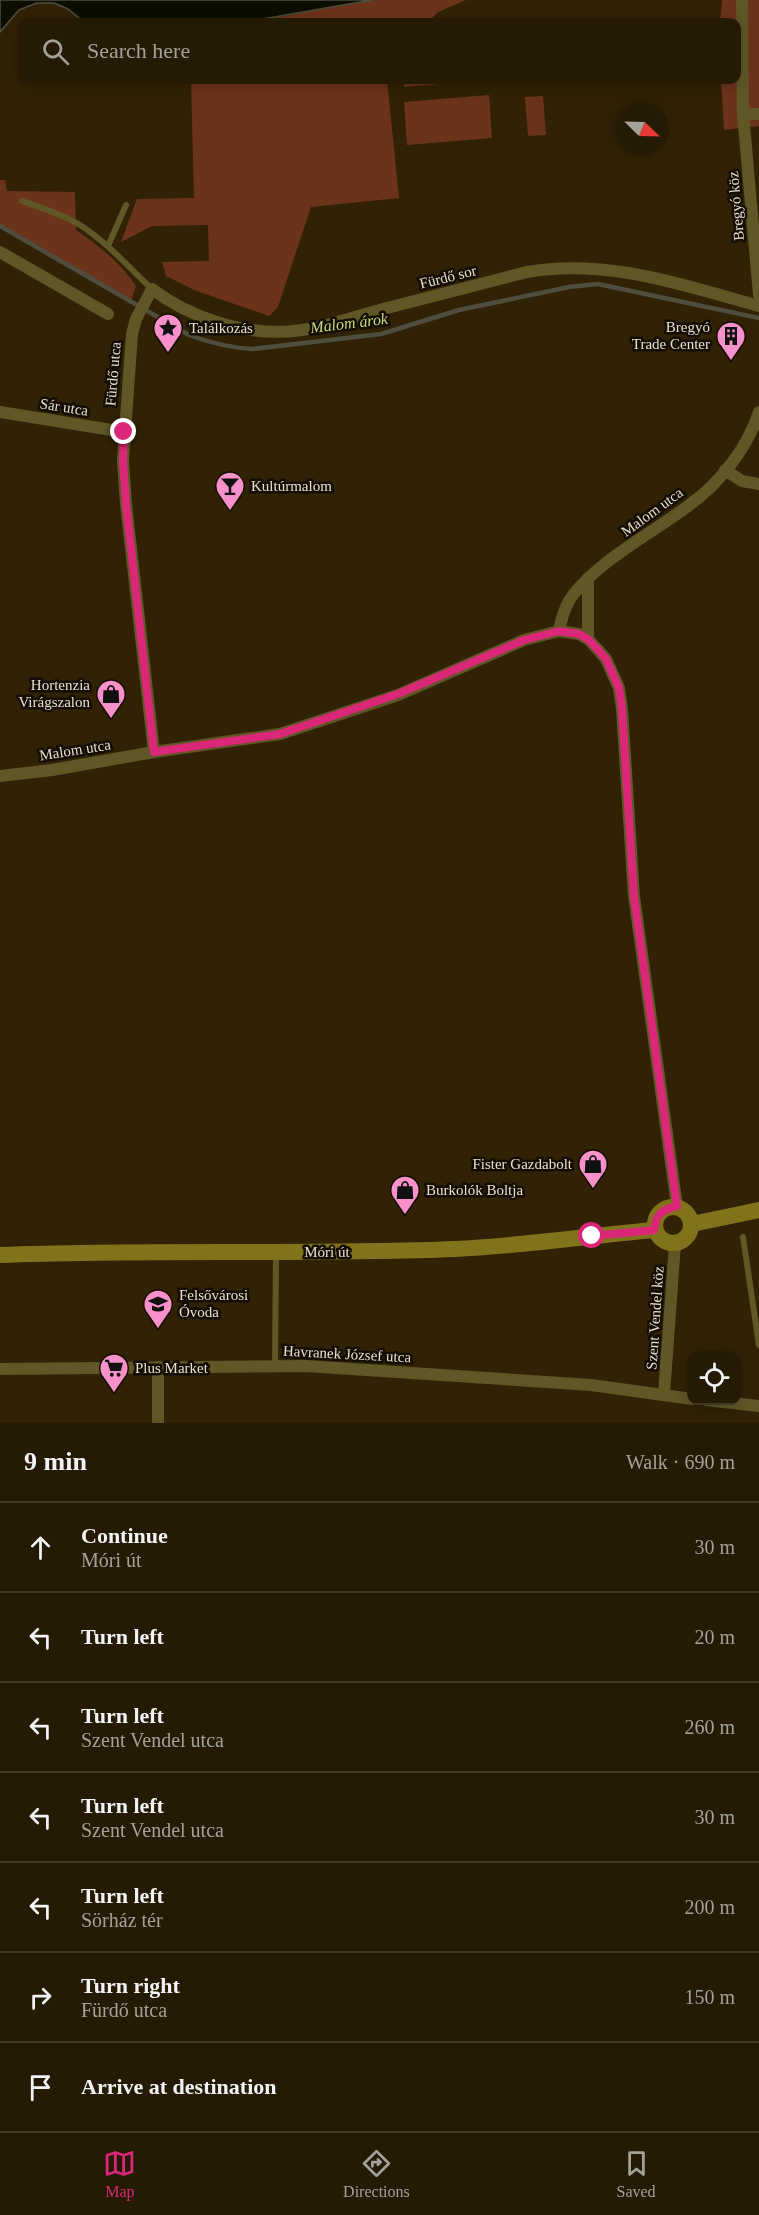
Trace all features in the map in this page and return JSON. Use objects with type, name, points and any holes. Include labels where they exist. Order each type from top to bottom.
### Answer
[{"type":"main road","points":[[677,1206],[687,1212],[692,1224],[686,1239],[675,1244],[661,1240],[654,1230],[656,1218],[663,1210],[677,1206]]},
{"type":"main road","points":[[692,1224],[759,1210]]},
{"type":"main road","name":"Móri út","points":[[0,1255],[76,1252],[390,1251],[522,1245],[654,1230]]},
{"type":"street","name":"Bregyó köz","points":[[742,0],[743,113],[759,295]]},
{"type":"street","points":[[743,113],[759,114]]},
{"type":"street","points":[[0,252],[108,314]]},
{"type":"street","name":"Fürdő sor","points":[[149,294],[161,296],[194,313],[246,329],[292,331],[322,326],[552,267],[597,268],[653,277],[759,306]]},
{"type":"street","name":"Fürdő utca","points":[[149,294],[136,319],[129,357],[123,460],[154,752]]},
{"type":"street","name":"Sár utca","points":[[0,412],[124,432]]},
{"type":"street","name":"Malom utca","points":[[0,776],[280,734],[398,694],[524,640],[559,631],[570,599],[588,578],[705,492],[725,470],[744,443],[759,412]]},
{"type":"street","points":[[725,470],[742,481],[759,484]]},
{"type":"street","points":[[588,578],[588,639]]},
{"type":"street","points":[[559,631],[571,632],[588,639],[606,659],[619,688],[634,896],[677,1206]]},
{"type":"street","name":"Szent Vendel köz","points":[[664,1394],[675,1244]]},
{"type":"street","name":"Havranek József utca","points":[[0,1369],[275,1365],[524,1380],[687,1398]]},
{"type":"street","points":[[158,1367],[158,1423]]},
{"type":"street","points":[[741,1404],[759,1406]]},
{"type":"lane","points":[[22,201],[49,210],[88,230],[108,246],[149,294]]},
{"type":"lane","points":[[108,246],[126,205]]},
{"type":"lane","points":[[743,1237],[759,1345]]},
{"type":"lane","points":[[275,1365],[276,1252]]},
{"type":"shaded area","points":[[0,0],[372,0],[268,18],[79,18],[68,9],[54,3],[37,3],[19,10],[0,32]]},
{"type":"shaded area","points":[[374,0],[466,0],[438,12],[432,18],[273,18]]},
{"type":"shaded area","points":[[722,0],[759,0],[759,126],[724,130],[721,84],[741,84],[741,18],[720,18]]},
{"type":"shaded area","points":[[191,84],[387,84],[399,198],[311,207],[278,307],[269,316],[194,290],[166,276],[162,262],[209,261],[208,225],[152,226],[121,242],[137,199],[194,198]]},
{"type":"shaded area","points":[[404,84],[440,84],[404,87]]},
{"type":"shaded area","points":[[489,95],[492,138],[407,145],[404,102]]},
{"type":"shaded area","points":[[543,96],[546,135],[528,136],[525,97]]},
{"type":"shaded area","points":[[0,180],[5,180],[7,191],[75,192],[76,230],[109,255],[130,277],[136,286],[131,301],[0,226]]},
{"type":"waterway","name":"Malom árok","points":[[0,226],[189,335],[236,348],[253,349],[381,334],[459,310],[569,287],[598,284],[759,318]]},
{"type":"place","name":"Találkozás","points":[[168,354]]},
{"type":"place","name":"Bregyó Trade Center","points":[[731,362]]},
{"type":"place","name":"Kultúrmalom","points":[[230,512]]},
{"type":"place","name":"Hortenzia Virágszalon","points":[[111,720]]},
{"type":"place","name":"Fister Gazdabolt","points":[[593,1190]]},
{"type":"place","name":"Burkolók Boltja","points":[[405,1216]]},
{"type":"place","name":"Felsővárosi Óvoda","points":[[158,1330]]},
{"type":"place","name":"Plus Market","points":[[114,1394]]},
{"type":"route","points":[[124,432],[126,504],[154,752],[280,734],[398,694],[524,640],[559,631],[579,634],[588,639],[606,659],[619,688],[622,709],[634,896],[677,1206],[663,1210],[656,1218],[654,1230],[592,1236]]}]
